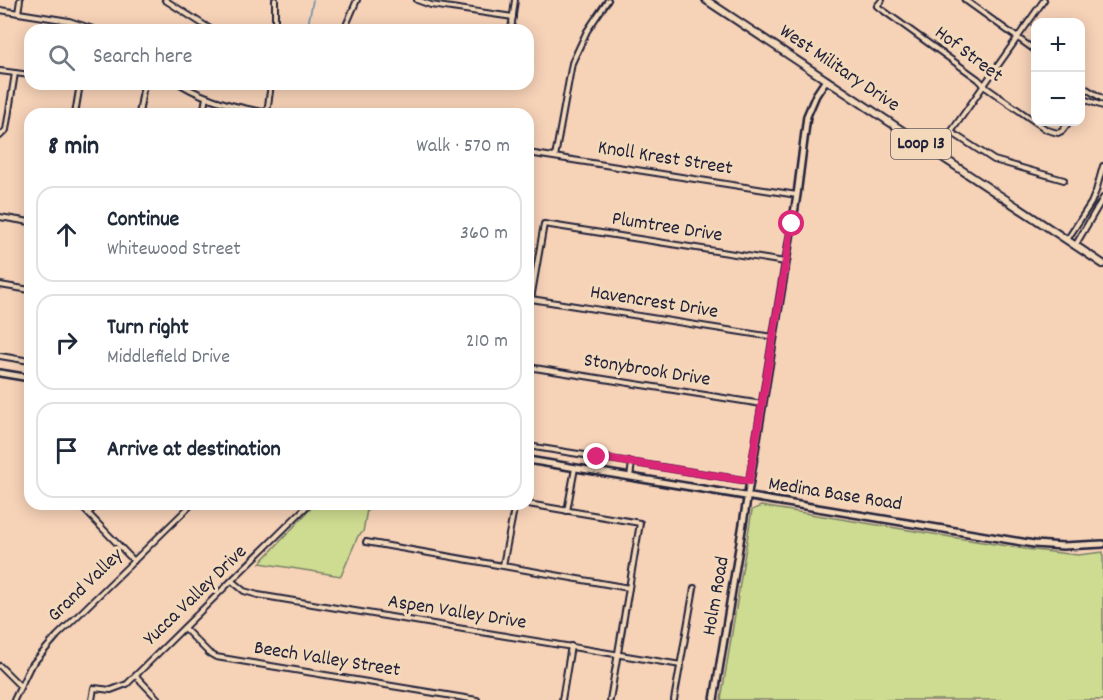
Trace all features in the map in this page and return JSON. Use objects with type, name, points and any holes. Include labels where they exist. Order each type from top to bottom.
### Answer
[{"type":"main road","name":"West Military Drive","points":[[706,0],[1103,264]]},
{"type":"street","points":[[18,13],[20,0]]},
{"type":"street","points":[[165,0],[203,24]]},
{"type":"street","points":[[275,0],[275,24]]},
{"type":"street","points":[[347,24],[357,0]]},
{"type":"street","points":[[417,0],[431,5],[513,17]]},
{"type":"street","points":[[512,24],[515,0]]},
{"type":"street","points":[[555,157],[572,63],[587,31],[608,0]]},
{"type":"street","name":"Hof Street","points":[[882,0],[878,6],[1031,120]]},
{"type":"street","points":[[965,0],[1031,48]]},
{"type":"street","points":[[1044,0],[951,132],[994,160],[1064,180]]},
{"type":"street","points":[[0,10],[77,24]]},
{"type":"street","points":[[0,71],[24,74]]},
{"type":"street","points":[[1,135],[6,130],[15,73]]},
{"type":"street","name":"Holm Road","points":[[714,700],[747,511],[749,481],[768,377],[807,116],[816,95],[826,80]]},
{"type":"street","points":[[1085,88],[1103,99]]},
{"type":"street","points":[[76,108],[79,90]]},
{"type":"street","points":[[140,108],[143,90]]},
{"type":"street","points":[[192,90],[206,97],[242,108]]},
{"type":"street","points":[[268,108],[271,90]]},
{"type":"street","points":[[204,108],[206,97]]},
{"type":"street","points":[[1085,102],[1091,100],[1103,106]]},
{"type":"street","name":"Hof Street","points":[[1042,126],[1053,133],[1062,131],[1066,126]]},
{"type":"street","name":"Knoll Krest Street","points":[[534,154],[796,195]]},
{"type":"street","points":[[1066,241],[1091,203],[1103,169]]},
{"type":"street","points":[[1075,247],[1103,198]]},
{"type":"street","points":[[0,217],[24,221]]},
{"type":"street","name":"Plumtree Drive","points":[[534,282],[544,224],[785,262]]},
{"type":"street","points":[[0,285],[24,289]]},
{"type":"street","name":"Havencrest Drive","points":[[534,299],[773,337]]},
{"type":"street","points":[[0,356],[24,360]]},
{"type":"street","name":"Stonybrook Drive","points":[[534,368],[762,404]]},
{"type":"street","points":[[0,373],[24,377]]},
{"type":"street","points":[[534,447],[749,481]]},
{"type":"street","name":"Medina Base Road","points":[[534,461],[1034,544],[1062,546],[1103,544]]},
{"type":"street","points":[[630,477],[632,463]]},
{"type":"street","points":[[567,510],[575,467]]},
{"type":"street","points":[[534,505],[640,523],[610,700]]},
{"type":"street","points":[[85,510],[134,561]]},
{"type":"street","points":[[88,513],[91,510]]},
{"type":"street","name":"Grand Valley","points":[[14,700],[33,663],[57,636],[186,510]]},
{"type":"street","name":"Yucca Valley Drive","points":[[92,700],[94,688],[117,689],[127,684],[303,510]]},
{"type":"street","points":[[504,565],[514,510]]},
{"type":"street","points":[[366,542],[629,588]]},
{"type":"street","name":"Aspen Valley Drive","points":[[232,581],[244,591],[258,595],[681,665]]},
{"type":"street","points":[[675,700],[694,588]]},
{"type":"street","name":"Beech Valley Street","points":[[184,628],[209,654],[216,657],[477,700]]},
{"type":"street","points":[[562,700],[571,646]]},
{"type":"street","points":[[0,666],[20,686]]},
{"type":"street","points":[[136,675],[159,700]]},
{"type":"green space","points":[[761,506],[1025,549],[1078,555],[1103,552],[1103,700],[721,700],[752,510]]},
{"type":"green space","points":[[309,510],[367,510],[363,532],[358,536],[341,576],[260,563]]},
{"type":"waterway","points":[[308,24],[313,0]]},
{"type":"route","points":[[597,457],[749,481],[792,224]]}]
